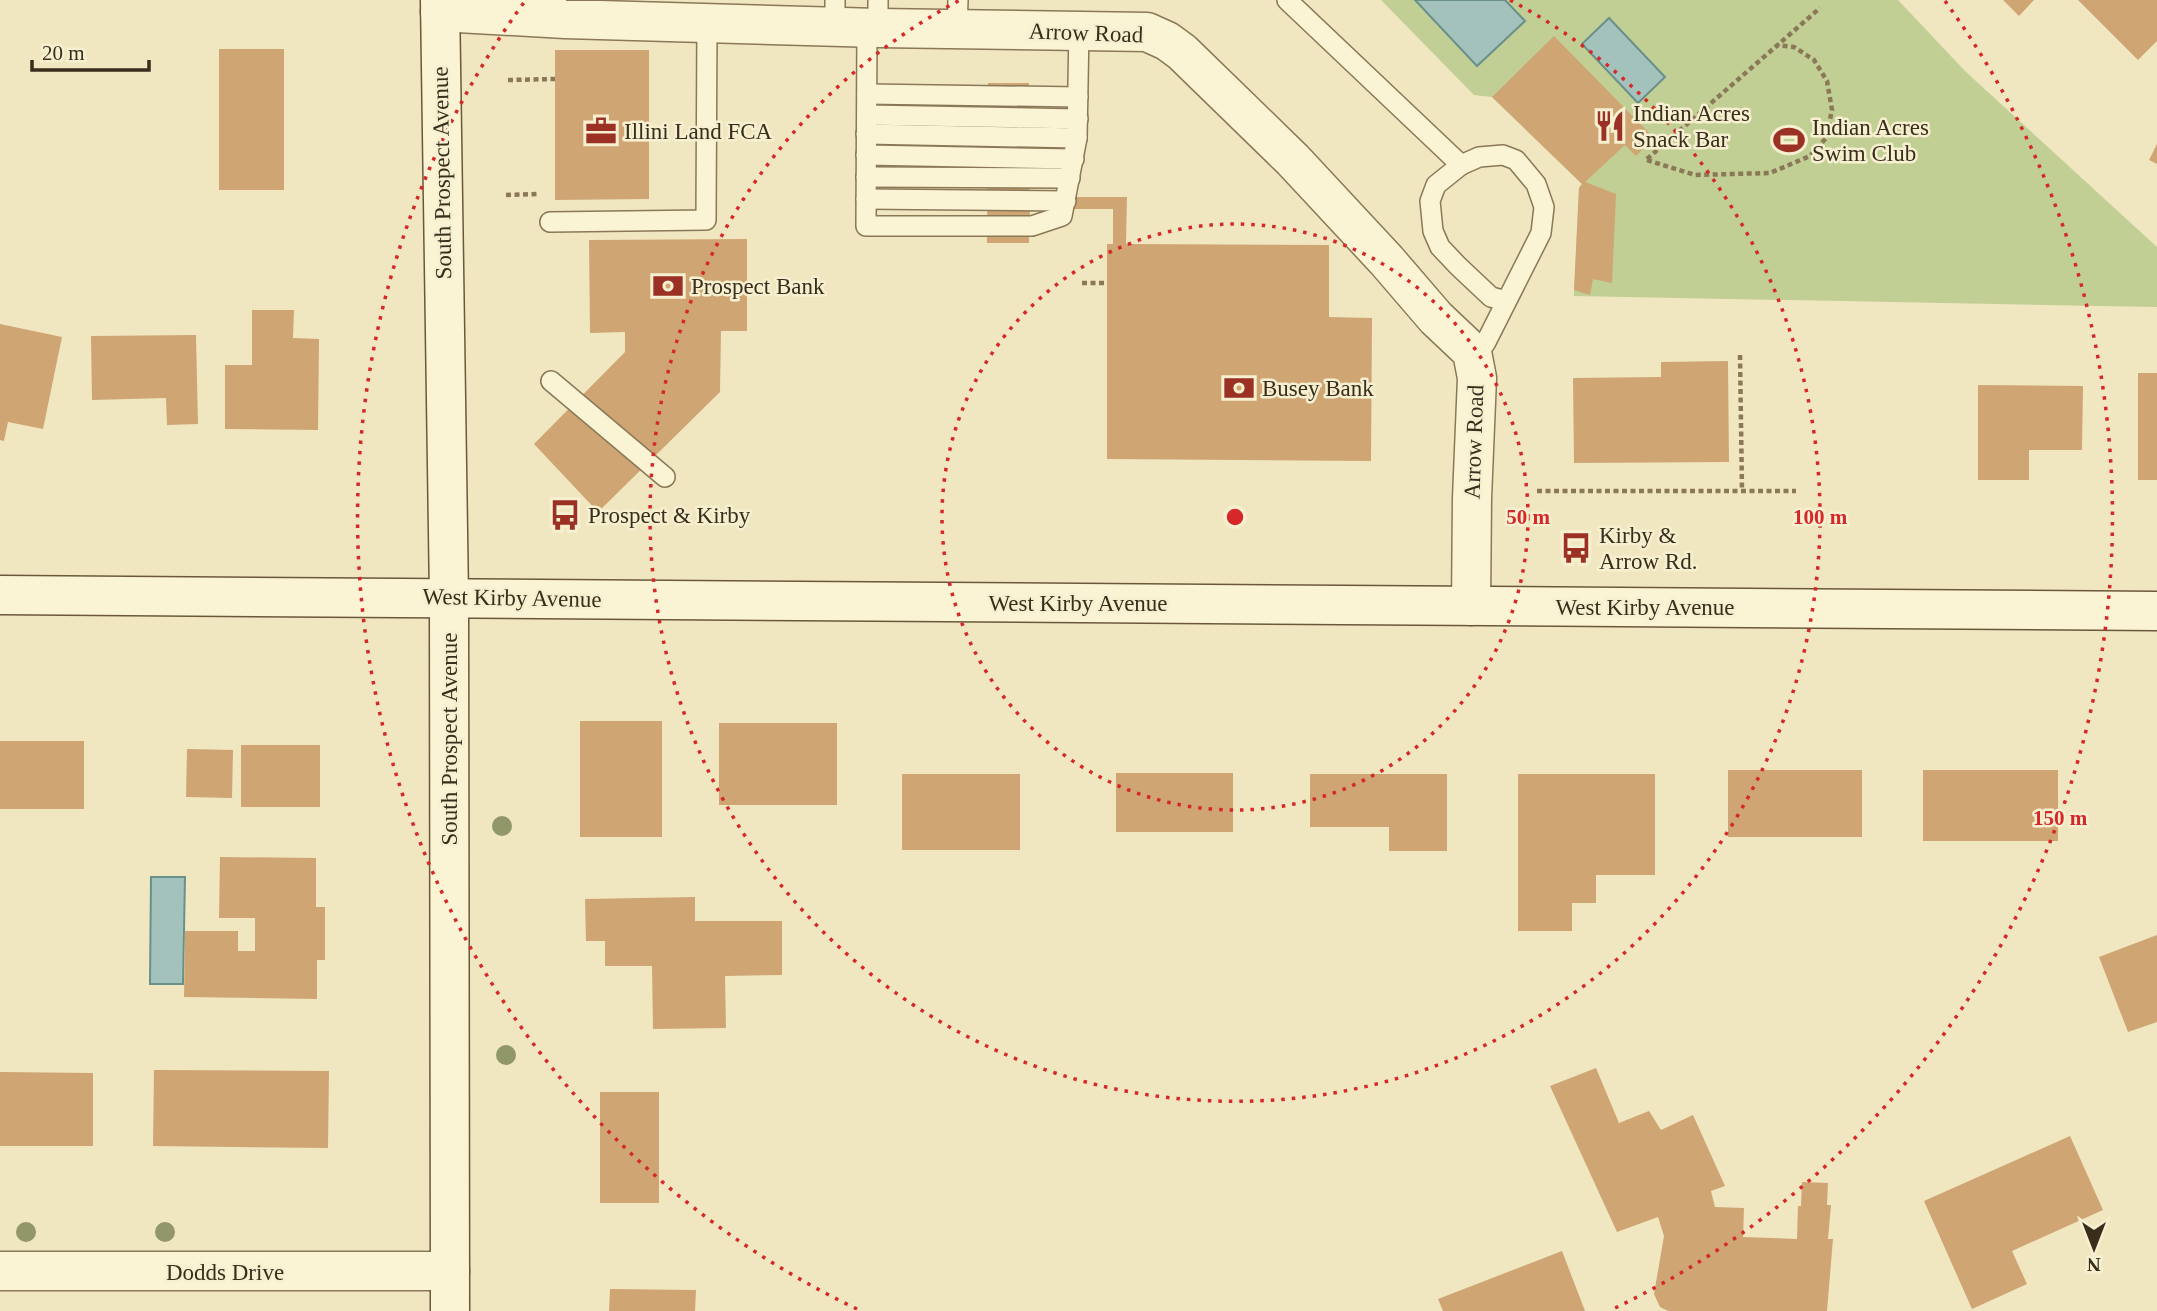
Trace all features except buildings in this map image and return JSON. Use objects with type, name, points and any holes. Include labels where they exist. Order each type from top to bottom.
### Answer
[{"type":"main road","name":"Arrow Road","points":[[440,6],[565,9],[707,22],[958,15],[1079,29],[1147,32],[1167,41],[1182,52],[1293,160],[1436,318],[1472,352],[1477,378],[1471,606]]},
{"type":"main road","name":"South Prospect Avenue","points":[[440,6],[449,598],[450,1311]]},
{"type":"main road","name":"West Kirby Avenue","points":[[0,595],[2157,611]]},
{"type":"main road","name":"Dodds Drive","points":[[0,1270],[450,1271]]},
{"type":"lane","points":[[1287,0],[1461,165]]},
{"type":"lane","points":[[859,16],[867,94],[866,226],[1032,226],[1062,216],[1077,129],[1079,29]]},
{"type":"lane","points":[[550,222],[706,220],[707,22]]},
{"type":"lane","points":[[867,94],[1078,97]]},
{"type":"lane","points":[[866,125],[1077,129]]},
{"type":"lane","points":[[866,155],[1072,168]]},
{"type":"lane","points":[[1475,358],[1486,342],[1541,233],[1544,207],[1536,184],[1516,160],[1503,155],[1479,157],[1461,165],[1436,184],[1430,201],[1433,231],[1440,247],[1458,266],[1491,297],[1506,302]]},
{"type":"lane","points":[[866,177],[1072,168]]},
{"type":"lane","points":[[866,199],[1066,201]]},
{"type":"lane","points":[[551,381],[665,477]]},
{"type":"path","points":[[1777,46],[1794,47],[1814,60],[1827,80],[1832,110],[1826,138],[1810,156],[1770,173],[1696,175],[1647,160],[1820,8]]},
{"type":"path","points":[[508,80],[555,79]]},
{"type":"path","points":[[506,195],[545,194]]},
{"type":"path","points":[[1082,283],[1107,283]]},
{"type":"path","points":[[1740,355],[1742,491]]},
{"type":"path","points":[[1537,491],[1796,491]]},
{"type":"green space","name":"Indian Acres Swim Club","points":[[1381,0],[1898,0],[1966,72],[2157,247],[2157,307],[1574,296],[1579,188],[1582,184],[1492,97],[1474,95]]},
{"type":"water","points":[[1415,0],[1505,0],[1525,21],[1477,66]]},
{"type":"water","points":[[1609,18],[1665,77],[1638,103],[1582,44]]},
{"type":"water","points":[[151,877],[185,877],[183,984],[150,984]]},
{"type":"place","name":"Indian Acres Snack Bar","points":[[1610,126]]},
{"type":"place","name":"Illini Land FCA","points":[[601,131]]},
{"type":"place","name":"Indian Acres Swim Club","points":[[1789,140]]},
{"type":"place","name":"Prospect Bank","points":[[668,286]]},
{"type":"place","name":"Busey Bank","points":[[1239,388]]},
{"type":"place","name":"Prospect & Kirby","points":[[565,515]]},
{"type":"place","name":"Kirby & Arrow Rd.","points":[[1576,548]]}]
